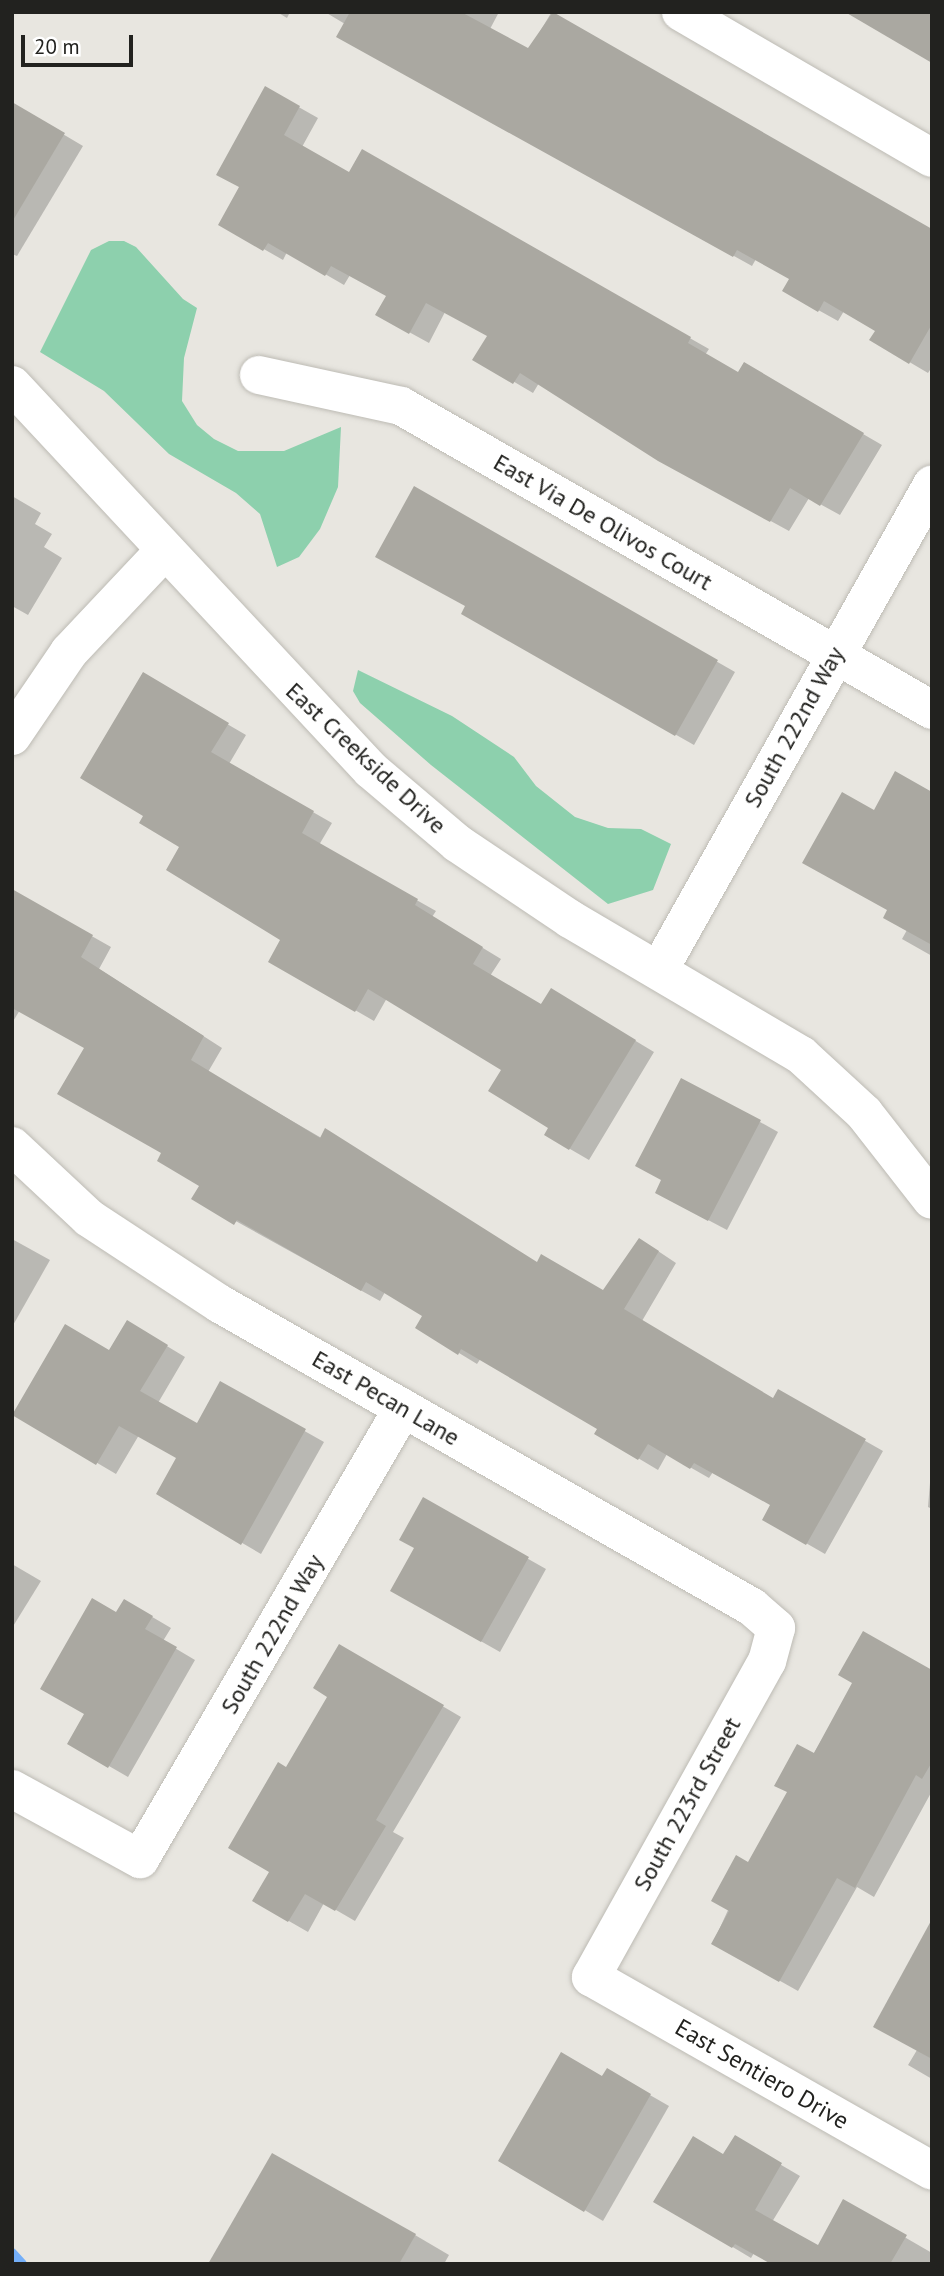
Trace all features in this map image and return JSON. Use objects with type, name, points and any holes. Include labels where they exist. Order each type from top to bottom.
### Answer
[{"type":"street","points":[[681,12],[932,158]]},
{"type":"street","name":"East Via De Olivos Court","points":[[259,375],[401,407],[932,710]]},
{"type":"street","name":"East Creekside Drive","points":[[12,385],[362,761],[457,843],[570,919],[801,1055],[864,1113],[932,1199]]},
{"type":"street","name":"South 222nd Way","points":[[659,970],[932,485]]},
{"type":"street","points":[[12,736],[69,652],[164,550]]},
{"type":"street","name":"East Pecan Lane","points":[[12,1146],[89,1218],[220,1304],[752,1607],[776,1628]]},
{"type":"street","name":"South 222nd Way","points":[[12,1789],[140,1859],[404,1408]]},
{"type":"street","name":"South 223rd Street","points":[[591,1977],[767,1661],[776,1628]]},
{"type":"street","name":"East Sentiero Drive","points":[[591,1977],[932,2171]]},
{"type":"green space","points":[[109,241],[124,241],[136,247],[183,299],[197,308],[184,358],[182,401],[197,425],[214,439],[238,451],[284,451],[341,427],[338,487],[320,529],[299,557],[277,567],[260,514],[236,493],[169,454],[104,391],[40,352],[91,250]]},
{"type":"green space","points":[[358,670],[452,716],[514,757],[536,786],[575,817],[608,828],[641,829],[671,844],[653,890],[608,904],[431,765],[360,703],[353,691]]},
{"type":"building","points":[[350,12],[461,12],[528,48],[553,12],[932,229],[932,324],[909,364],[869,340],[875,331],[824,301],[818,312],[782,291],[789,279],[737,250],[733,257],[336,37]]},
{"type":"building","points":[[845,12],[932,12],[932,63]]},
{"type":"building","points":[[265,86],[300,106],[284,135],[349,172],[362,149],[691,337],[688,343],[738,372],[744,362],[864,433],[820,506],[790,488],[770,522],[658,461],[520,373],[513,384],[472,360],[487,336],[426,303],[409,334],[375,315],[386,296],[331,266],[325,276],[268,243],[263,251],[218,225],[239,187],[216,175]]},
{"type":"building","points":[[12,102],[65,133],[12,222]]},
{"type":"building","points":[[414,486],[718,660],[675,736],[461,614],[465,606],[375,557]]},
{"type":"building","points":[[143,672],[229,723],[211,752],[314,811],[302,833],[418,899],[415,905],[483,947],[473,964],[541,1004],[551,988],[636,1040],[569,1150],[544,1135],[548,1128],[488,1091],[501,1070],[368,989],[355,1012],[268,962],[280,940],[166,870],[179,847],[139,823],[143,816],[80,778]]},
{"type":"building","points":[[895,771],[932,792],[932,945],[883,918],[887,910],[802,863],[842,792],[874,810]]},
{"type":"building","points":[[12,889],[93,935],[81,957],[204,1036],[191,1060],[320,1138],[325,1128],[537,1262],[541,1254],[603,1290],[639,1238],[659,1251],[624,1309],[773,1398],[778,1389],[866,1439],[806,1545],[762,1520],[770,1505],[694,1463],[690,1469],[648,1444],[638,1460],[594,1434],[597,1429],[461,1349],[458,1355],[415,1328],[422,1316],[366,1282],[361,1291],[237,1220],[234,1225],[191,1199],[199,1186],[157,1161],[161,1153],[57,1094],[84,1048],[12,1008]]},
{"type":"building","points":[[681,1078],[761,1120],[708,1221],[655,1193],[661,1180],[635,1166]]},
{"type":"building","points":[[127,1320],[168,1345],[140,1391],[197,1423],[220,1381],[306,1429],[241,1545],[156,1494],[176,1458],[119,1426],[96,1465],[12,1415],[65,1324],[109,1350]]},
{"type":"building","points":[[423,1497],[529,1557],[481,1642],[390,1591],[414,1548],[399,1540]]},
{"type":"building","points":[[92,1598],[116,1612],[124,1599],[153,1616],[145,1629],[177,1647],[108,1768],[67,1744],[84,1714],[40,1689]]},
{"type":"building","points":[[863,1631],[932,1670],[932,1762],[922,1779],[916,1775],[855,1888],[837,1878],[779,1982],[711,1944],[729,1911],[711,1901],[736,1855],[748,1862],[787,1792],[774,1786],[797,1744],[814,1753],[852,1683],[838,1675]]},
{"type":"building","points":[[339,1644],[444,1705],[376,1820],[386,1826],[335,1911],[305,1894],[288,1922],[252,1901],[269,1872],[228,1848],[278,1762],[286,1767],[327,1697],[313,1688]]},
{"type":"building","points":[[932,1919],[932,2059],[873,2027]]},
{"type":"building","points":[[561,2052],[602,2076],[607,2068],[651,2094],[584,2212],[498,2161]]},
{"type":"building","points":[[735,2135],[782,2163],[755,2210],[818,2245],[843,2199],[907,2235],[890,2264],[771,2264],[735,2244],[732,2248],[653,2202],[693,2136],[723,2154]]},
{"type":"building","points":[[272,2153],[416,2234],[399,2264],[208,2264]]},
{"type":"waterway","points":[[12,2253],[22,2264]]}]
